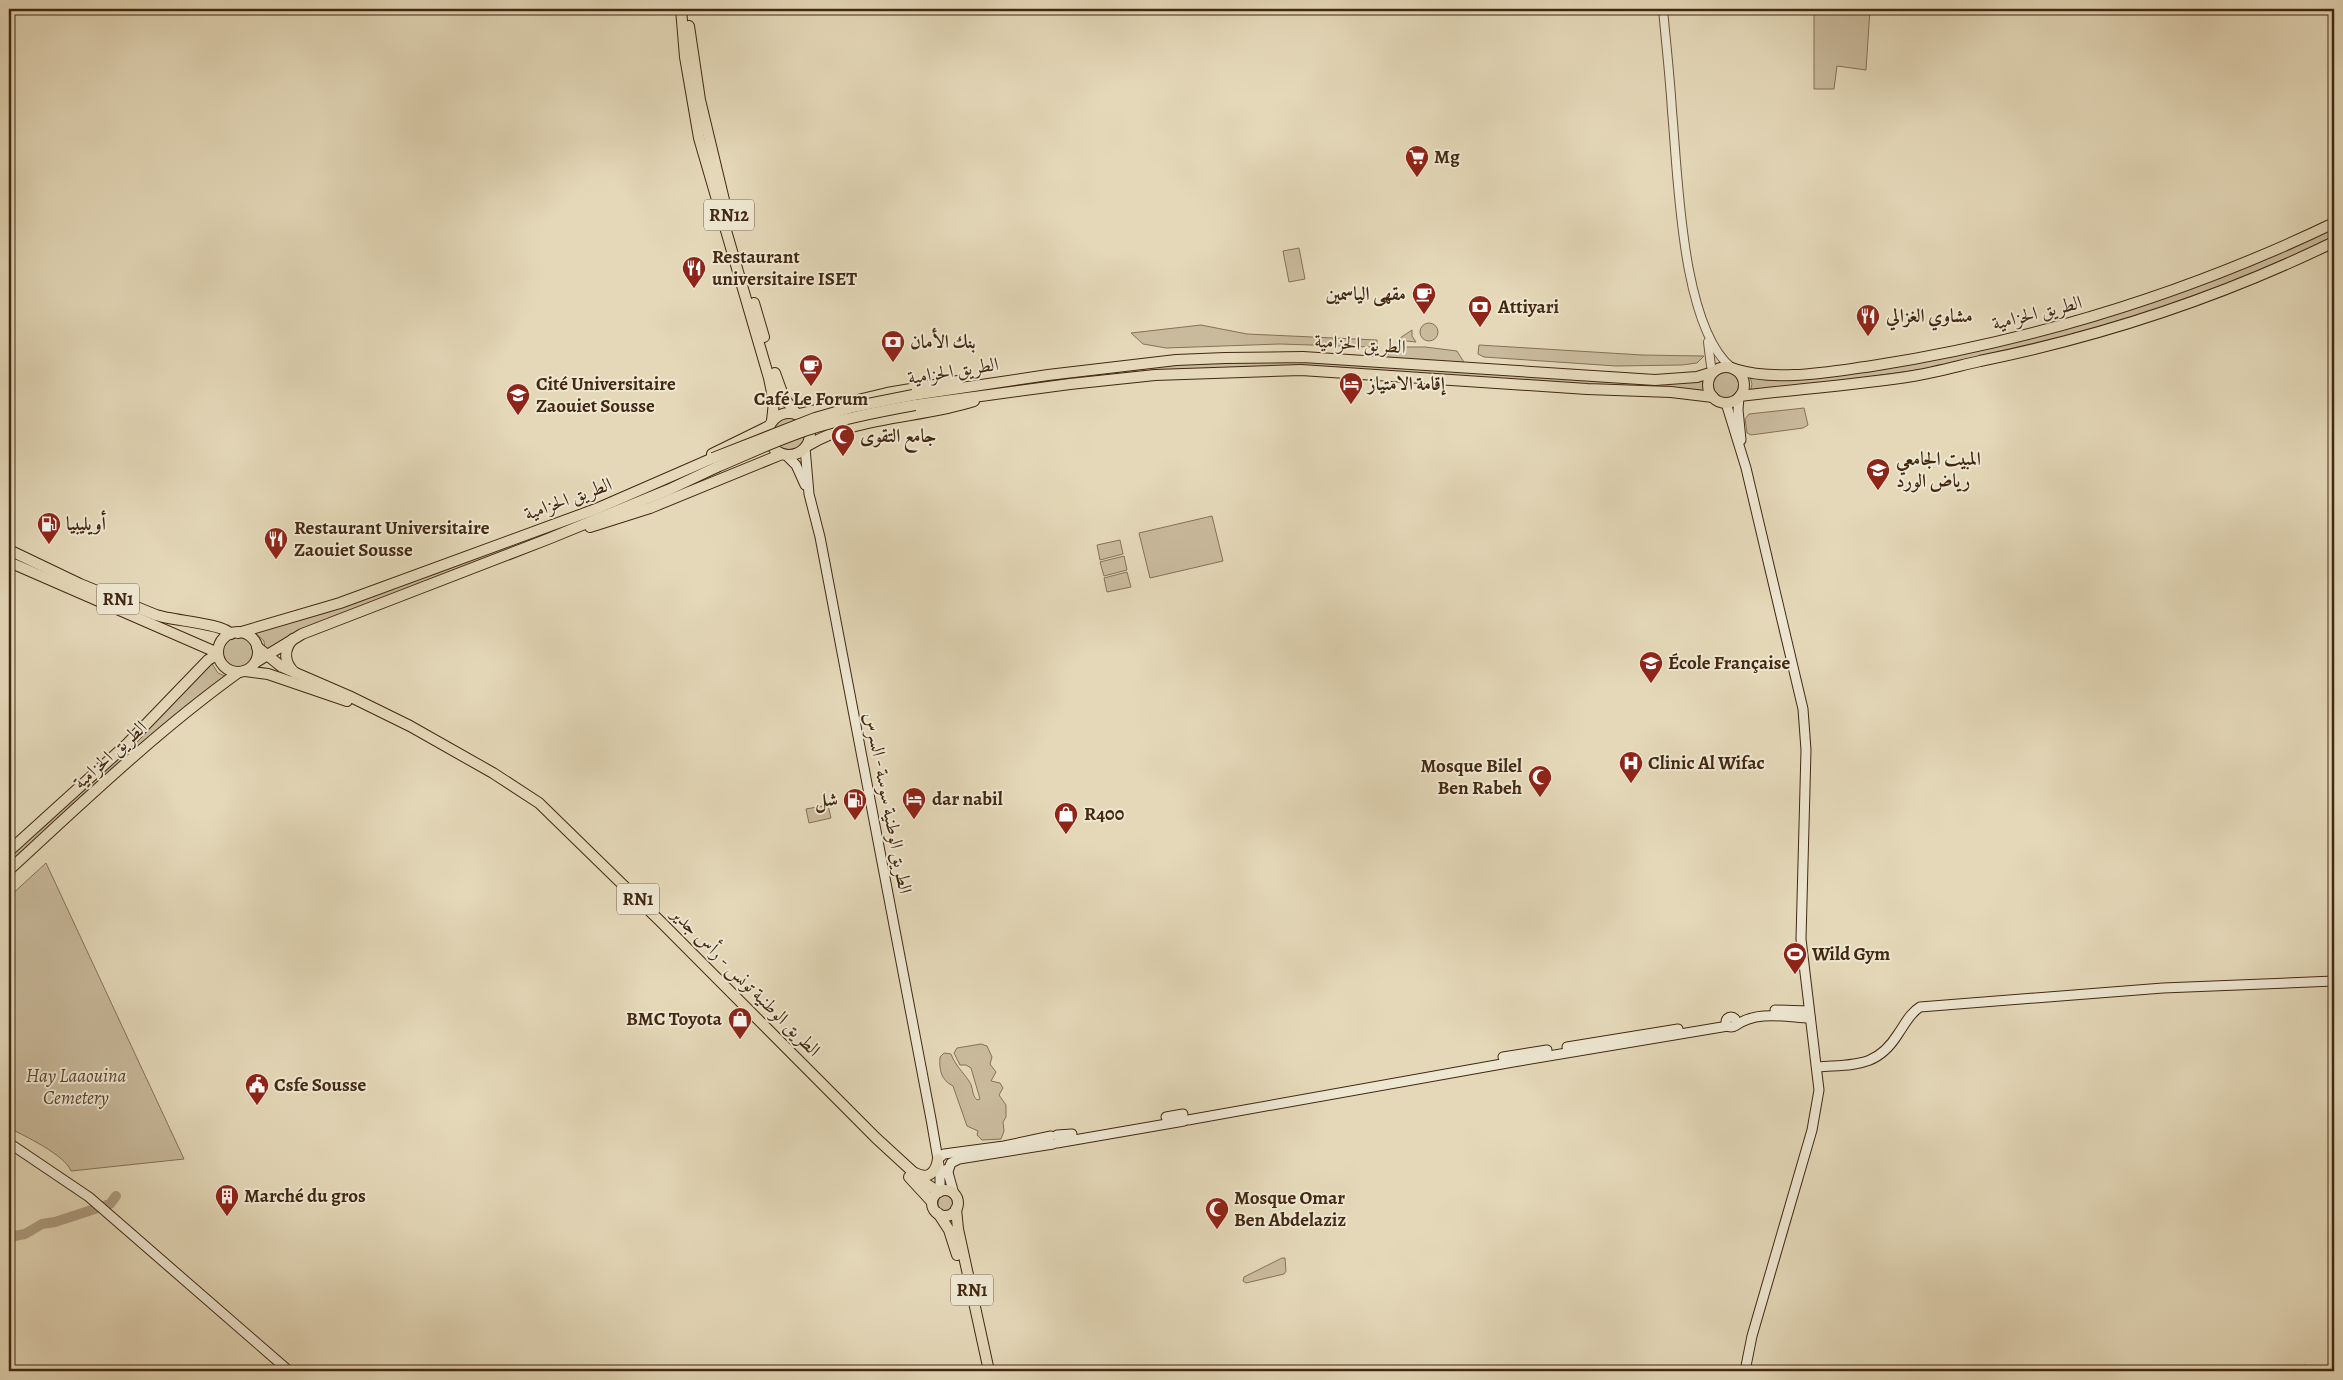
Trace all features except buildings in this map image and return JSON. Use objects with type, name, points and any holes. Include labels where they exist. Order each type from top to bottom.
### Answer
[{"type":"main road","name":"RN12","points":[[681,9],[685,57],[700,138],[770,378],[774,402],[768,433],[772,446],[784,454]]},
{"type":"main road","name":"RN12","points":[[688,9],[696,81],[714,163],[778,386],[784,398],[805,419],[811,432],[806,447]]},
{"type":"main road","name":"الطريق الحزامية","points":[[235,633],[340,603],[654,485],[815,427],[914,400],[991,382],[1151,363],[1225,358],[1303,357],[1655,380],[1697,377],[1720,368],[1733,368],[1762,375],[1847,369],[1920,358],[2064,325],[2220,274],[2334,223]]},
{"type":"main road","name":"الطريق الحزامية","points":[[914,400],[994,395],[1154,375],[1301,370],[1588,389],[1672,392],[1712,397],[1726,403],[1740,396],[1915,376],[2074,340],[2200,300],[2250,281],[2334,242]]},
{"type":"main road","points":[[1733,368],[1744,380],[1740,396],[1739,425],[1742,453]]},
{"type":"main road","points":[[1712,397],[1708,387],[1713,372]]},
{"type":"main road","points":[[543,527],[602,499],[749,438],[783,413],[798,414],[930,384],[967,380],[991,382]]},
{"type":"main road","points":[[548,539],[621,519],[784,454],[793,455],[819,438],[857,425],[966,404],[994,395]]},
{"type":"main road","points":[[1726,403],[1742,453],[1803,709],[1806,729],[1801,922],[1810,1015],[1818,1066],[1817,1111],[1790,1212],[1752,1336],[1745,1371]]},
{"type":"main road","name":"الطريق الوطنية سوسة - السرس","points":[[806,447],[809,494]]},
{"type":"main road","name":"الطريق الوطنية سوسة - السرس","points":[[784,454],[796,465],[809,494],[822,545],[931,1119],[941,1157],[954,1194]]},
{"type":"main road","name":"الطريق الحزامية","points":[[256,662],[294,638],[668,490],[715,463]]},
{"type":"main road","name":"RN1","points":[[9,550],[80,584],[169,620],[222,628],[250,636],[257,647]]},
{"type":"main road","name":"RN1","points":[[9,562],[218,654],[227,669],[242,672]]},
{"type":"main road","points":[[218,654],[223,639],[235,633]]},
{"type":"main road","points":[[294,638],[288,646],[286,656],[288,665],[295,673]]},
{"type":"main road","points":[[194,643],[201,654],[201,668]]},
{"type":"main road","points":[[242,672],[256,662],[257,647]]},
{"type":"main road","name":"الطريق الوطنية تونس - رأس جدير","points":[[257,647],[266,655],[295,673],[349,696],[410,726],[515,786],[539,803],[661,922],[876,1138],[913,1172],[939,1191]]},
{"type":"main road","name":"الطريق الحزامية","points":[[9,851],[127,744],[201,668],[218,654]]},
{"type":"main road","name":"الطريق الحزامية","points":[[9,870],[136,754],[204,697],[242,672]]},
{"type":"main road","name":"الطريق الوطنية تونس - رأس جدير","points":[[242,672],[268,674],[348,702],[366,705]]},
{"type":"main road","points":[[1818,1066],[1851,1064],[1878,1057],[1891,1046],[1909,1018],[1920,1007],[2163,988],[2334,981]]},
{"type":"main road","points":[[948,1174],[951,1163],[959,1159],[1054,1140],[1628,1035],[1731,1022],[1767,1010],[1810,1015]]},
{"type":"main road","name":"الطريق الوطنية تونس - رأس جدير","points":[[876,1138],[891,1158],[932,1202]]},
{"type":"main road","points":[[913,1172],[929,1176],[937,1168],[941,1157],[1004,1146],[1054,1140]]},
{"type":"main road","points":[[9,1144],[89,1197],[110,1214],[289,1371]]},
{"type":"main road","name":"الطريق الوطنية سوسة - السرس","points":[[939,1191],[941,1157]]},
{"type":"main road","name":"RN1","points":[[939,1191],[947,1190],[954,1194],[957,1200],[958,1229],[989,1371]]},
{"type":"main road","points":[[932,1202],[939,1191]]},
{"type":"main road","name":"RN1","points":[[932,1202],[949,1230],[956,1250],[982,1371]]},
{"type":"main road","points":[[938,1213],[946,1216],[956,1209]]},
{"type":"street","points":[[1663,9],[1681,218],[1693,285],[1707,336],[1713,372]]},
{"type":"street","points":[[1707,336],[1716,351],[1733,368]]},
{"type":"green space","points":[[1849,9],[1870,9],[1866,70],[1837,66],[1834,89],[1814,89],[1814,13],[1848,13]]},
{"type":"green space","points":[[2334,226],[2334,238],[2218,290],[2076,337],[1933,368],[1750,393],[1752,384],[1750,377],[1761,378],[2027,338]]},
{"type":"green space","points":[[1299,248],[1305,279],[1289,282],[1283,251]]},
{"type":"green space","points":[[1429,323],[1436,325],[1438,332],[1436,339],[1429,341],[1422,339],[1420,332],[1422,325]]},
{"type":"green space","points":[[1201,325],[1247,334],[1377,340],[1377,344],[1372,347],[1280,344],[1166,348],[1143,344],[1131,333]]},
{"type":"green space","points":[[1412,330],[1412,336],[1416,342],[1397,340]]},
{"type":"green space","points":[[1479,345],[1642,355],[1704,356],[1697,363],[1682,365],[1616,366],[1484,357],[1478,354]]},
{"type":"green space","points":[[1396,347],[1425,347],[1457,351],[1465,364],[1384,359]]},
{"type":"green space","points":[[1303,362],[1703,379],[1705,392],[1302,366],[1155,370],[1013,385],[1035,380],[1187,363]]},
{"type":"green space","points":[[1726,372],[1735,376],[1739,385],[1735,394],[1726,398],[1717,394],[1713,385],[1717,376]]},
{"type":"green space","points":[[1804,408],[1808,425],[1803,428],[1751,435],[1747,433],[1745,419],[1749,414]]},
{"type":"green space","points":[[789,418],[801,422],[805,434],[801,446],[789,450],[777,446],[773,434],[777,422]]},
{"type":"green space","points":[[1212,516],[1223,561],[1150,578],[1139,533]]},
{"type":"green space","points":[[578,520],[579,522],[290,635],[265,650],[264,641],[251,629],[435,574]]},
{"type":"green space","points":[[1120,540],[1123,554],[1100,560],[1097,545]]},
{"type":"green space","points":[[1124,556],[1127,570],[1104,576],[1100,562]]},
{"type":"green space","points":[[1127,572],[1131,587],[1107,592],[1104,578]]},
{"type":"green space","points":[[238,637],[249,641],[253,652],[249,663],[238,667],[227,663],[223,652],[227,641]]},
{"type":"green space","points":[[211,662],[218,673],[227,677],[9,865],[9,857],[110,765]]},
{"type":"green space","points":[[828,805],[831,818],[809,823],[806,809]]},
{"type":"green space","name":"Hay Laaouina Cemetery","points":[[46,863],[184,1159],[71,1171],[53,1152],[9,1128],[9,897]]},
{"type":"green space","points":[[981,1044],[987,1046],[992,1057],[990,1064],[996,1072],[991,1081],[1000,1083],[1003,1088],[999,1095],[1006,1105],[1006,1117],[1003,1122],[1004,1131],[1001,1139],[982,1140],[977,1135],[978,1131],[967,1126],[953,1086],[943,1078],[940,1066],[940,1057],[944,1053],[951,1054],[971,1084],[975,1098],[977,1100],[980,1099],[971,1068],[966,1065],[960,1065],[954,1053],[957,1048]]},
{"type":"green space","points":[[946,1195],[952,1197],[954,1203],[952,1209],[946,1211],[940,1209],[938,1203],[940,1197]]},
{"type":"green space","points":[[1285,1258],[1286,1271],[1284,1274],[1246,1283],[1243,1281],[1244,1277]]},
{"type":"green space","points":[[2304,1365],[2334,1370],[2334,1371],[2305,1371]]},
{"type":"waterway","points":[[9,1237],[25,1234],[42,1224],[55,1222],[110,1204],[116,1196]]},
{"type":"place","name":"Mg","points":[[1417,178]]},
{"type":"place","name":"Restaurant universitaire ISET","points":[[694,289]]},
{"type":"place","name":"مقهى الياسمين","points":[[1424,315]]},
{"type":"place","name":"Attiyari","points":[[1480,328]]},
{"type":"place","name":"مشاوي الغزالي","points":[[1868,337]]},
{"type":"place","name":"بنك الأمان","points":[[893,363]]},
{"type":"place","name":"Café Le Forum","points":[[811,387]]},
{"type":"place","name":"إقامة الامتياز","points":[[1351,405]]},
{"type":"place","name":"Cité Universitaire Zaouiet Sousse","points":[[518,416]]},
{"type":"place","name":"جامع التقوى","points":[[843,457]]},
{"type":"place","name":"المبيت الجامعي رياض الورد","points":[[1878,491]]},
{"type":"place","name":"أويليبيا","points":[[49,545]]},
{"type":"place","name":"Restaurant Universitaire Zaouiet Sousse","points":[[276,560]]},
{"type":"place","name":"École Française","points":[[1651,684]]},
{"type":"place","name":"Clinic Al Wifac","points":[[1631,784]]},
{"type":"place","name":"Mosque Bilel Ben Rabeh","points":[[1540,798]]},
{"type":"place","name":"dar nabil","points":[[914,820]]},
{"type":"place","name":"شل","points":[[855,821]]},
{"type":"place","name":"R400","points":[[1066,835]]},
{"type":"place","name":"Wild Gym","points":[[1795,975]]},
{"type":"place","name":"BMC Toyota","points":[[740,1040]]},
{"type":"place","name":"Csfe Sousse","points":[[257,1106]]},
{"type":"place","name":"Marché du gros","points":[[227,1217]]},
{"type":"place","name":"Mosque Omar Ben Abdelaziz","points":[[1217,1230]]}]
